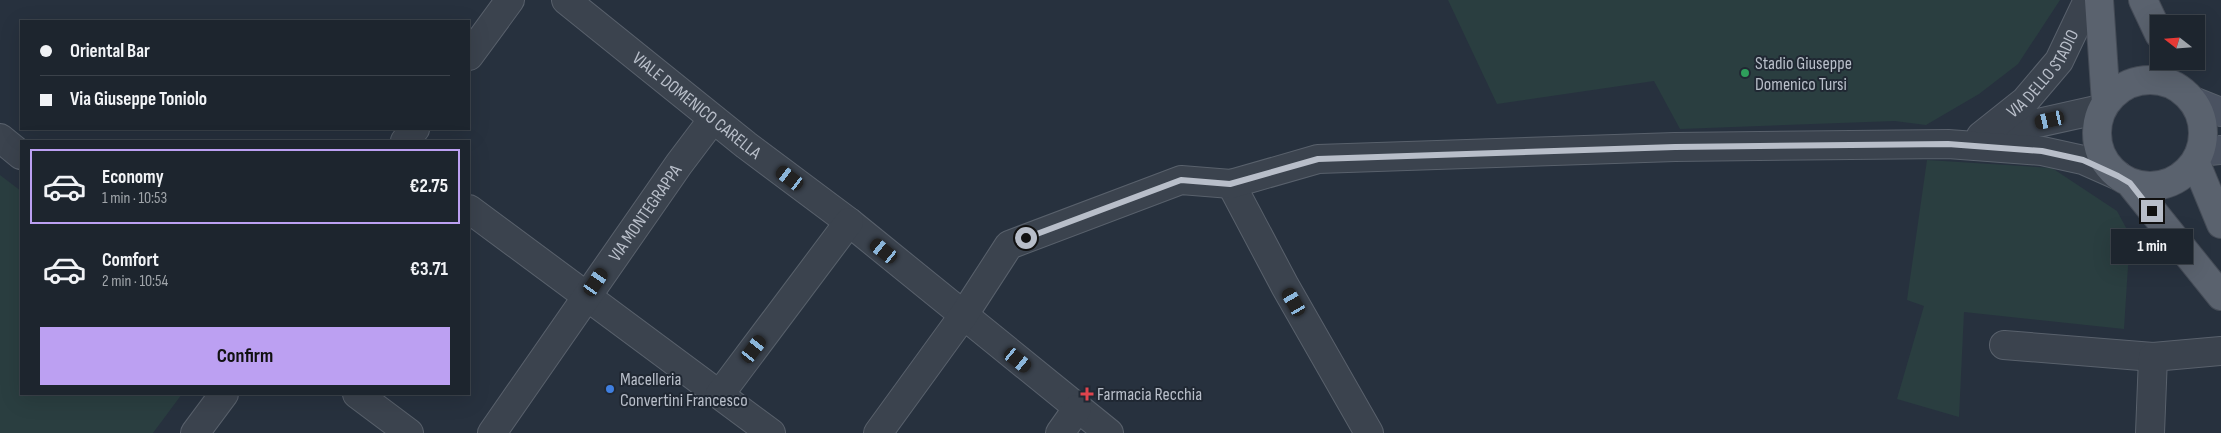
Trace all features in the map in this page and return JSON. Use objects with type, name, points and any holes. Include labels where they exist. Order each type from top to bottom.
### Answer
[{"type":"main road","name":"VIA DELLO STADIO","points":[[2099,0],[2103,106]]},
{"type":"main road","points":[[2143,0],[2150,15]]},
{"type":"main road","points":[[2176,70],[2201,117],[2205,154],[2221,224]]},
{"type":"main road","points":[[2221,112],[2190,98],[2174,84],[2142,79],[2127,84],[2114,93],[2103,106],[2096,136],[2107,166],[2124,180],[2221,296]]},
{"type":"main road","points":[[2124,180],[2148,186],[2167,184],[2183,175],[2205,154]]},
{"type":"street","points":[[470,55],[510,0]]},
{"type":"street","name":"VIALE DOMENICO CARELLA","points":[[566,0],[713,119],[849,222],[1077,409],[1109,433]]},
{"type":"street","name":"VIA DELLO STADIO","points":[[1981,136],[2025,101],[2059,61],[2088,0]]},
{"type":"street","points":[[1948,144],[2103,106]]},
{"type":"street","name":"VIA MONTEGRAPPA","points":[[492,433],[713,119]]},
{"type":"street","points":[[406,140],[414,130]]},
{"type":"street","points":[[0,138],[20,153]]},
{"type":"street","points":[[878,433],[964,316],[1008,245],[1181,180],[1230,184],[1318,159],[1675,147],[1948,144],[2042,151],[2083,160],[2124,180]]},
{"type":"street","points":[[1230,184],[1285,286],[1369,433]]},
{"type":"street","points":[[470,210],[771,433]]},
{"type":"street","points":[[720,394],[849,222]]},
{"type":"street","points":[[2004,345],[2153,357],[2221,351]]},
{"type":"street","points":[[2150,433],[2153,357]]},
{"type":"street","points":[[195,433],[223,395]]},
{"type":"street","points":[[358,395],[409,433]]},
{"type":"street","points":[[1060,433],[1077,409]]},
{"type":"green space","name":"Stadio Giuseppe Domenico Tursi","points":[[1448,0],[2060,0],[2018,64],[1979,94],[1926,125],[1895,121],[1680,129],[1654,81],[1497,104]]},
{"type":"green space","points":[[1927,160],[2052,168],[2117,211],[2130,235],[2124,329],[1964,312],[1959,417],[1897,399],[1924,306],[1907,300]]},
{"type":"green space","points":[[0,175],[20,190],[20,395],[181,395],[153,433],[0,433]]},
{"type":"place","name":"Stadio Giuseppe Domenico Tursi","points":[[1745,73]]},
{"type":"place","name":"Macelleria Convertini Francesco","points":[[610,389]]},
{"type":"place","name":"Farmacia Recchia","points":[[1087,394]]},
{"type":"route","points":[[1026,238],[1181,180],[1230,184],[1318,159],[1675,147],[1948,144],[2042,151],[2083,160],[2118,176],[2130,183],[2152,211]]}]
